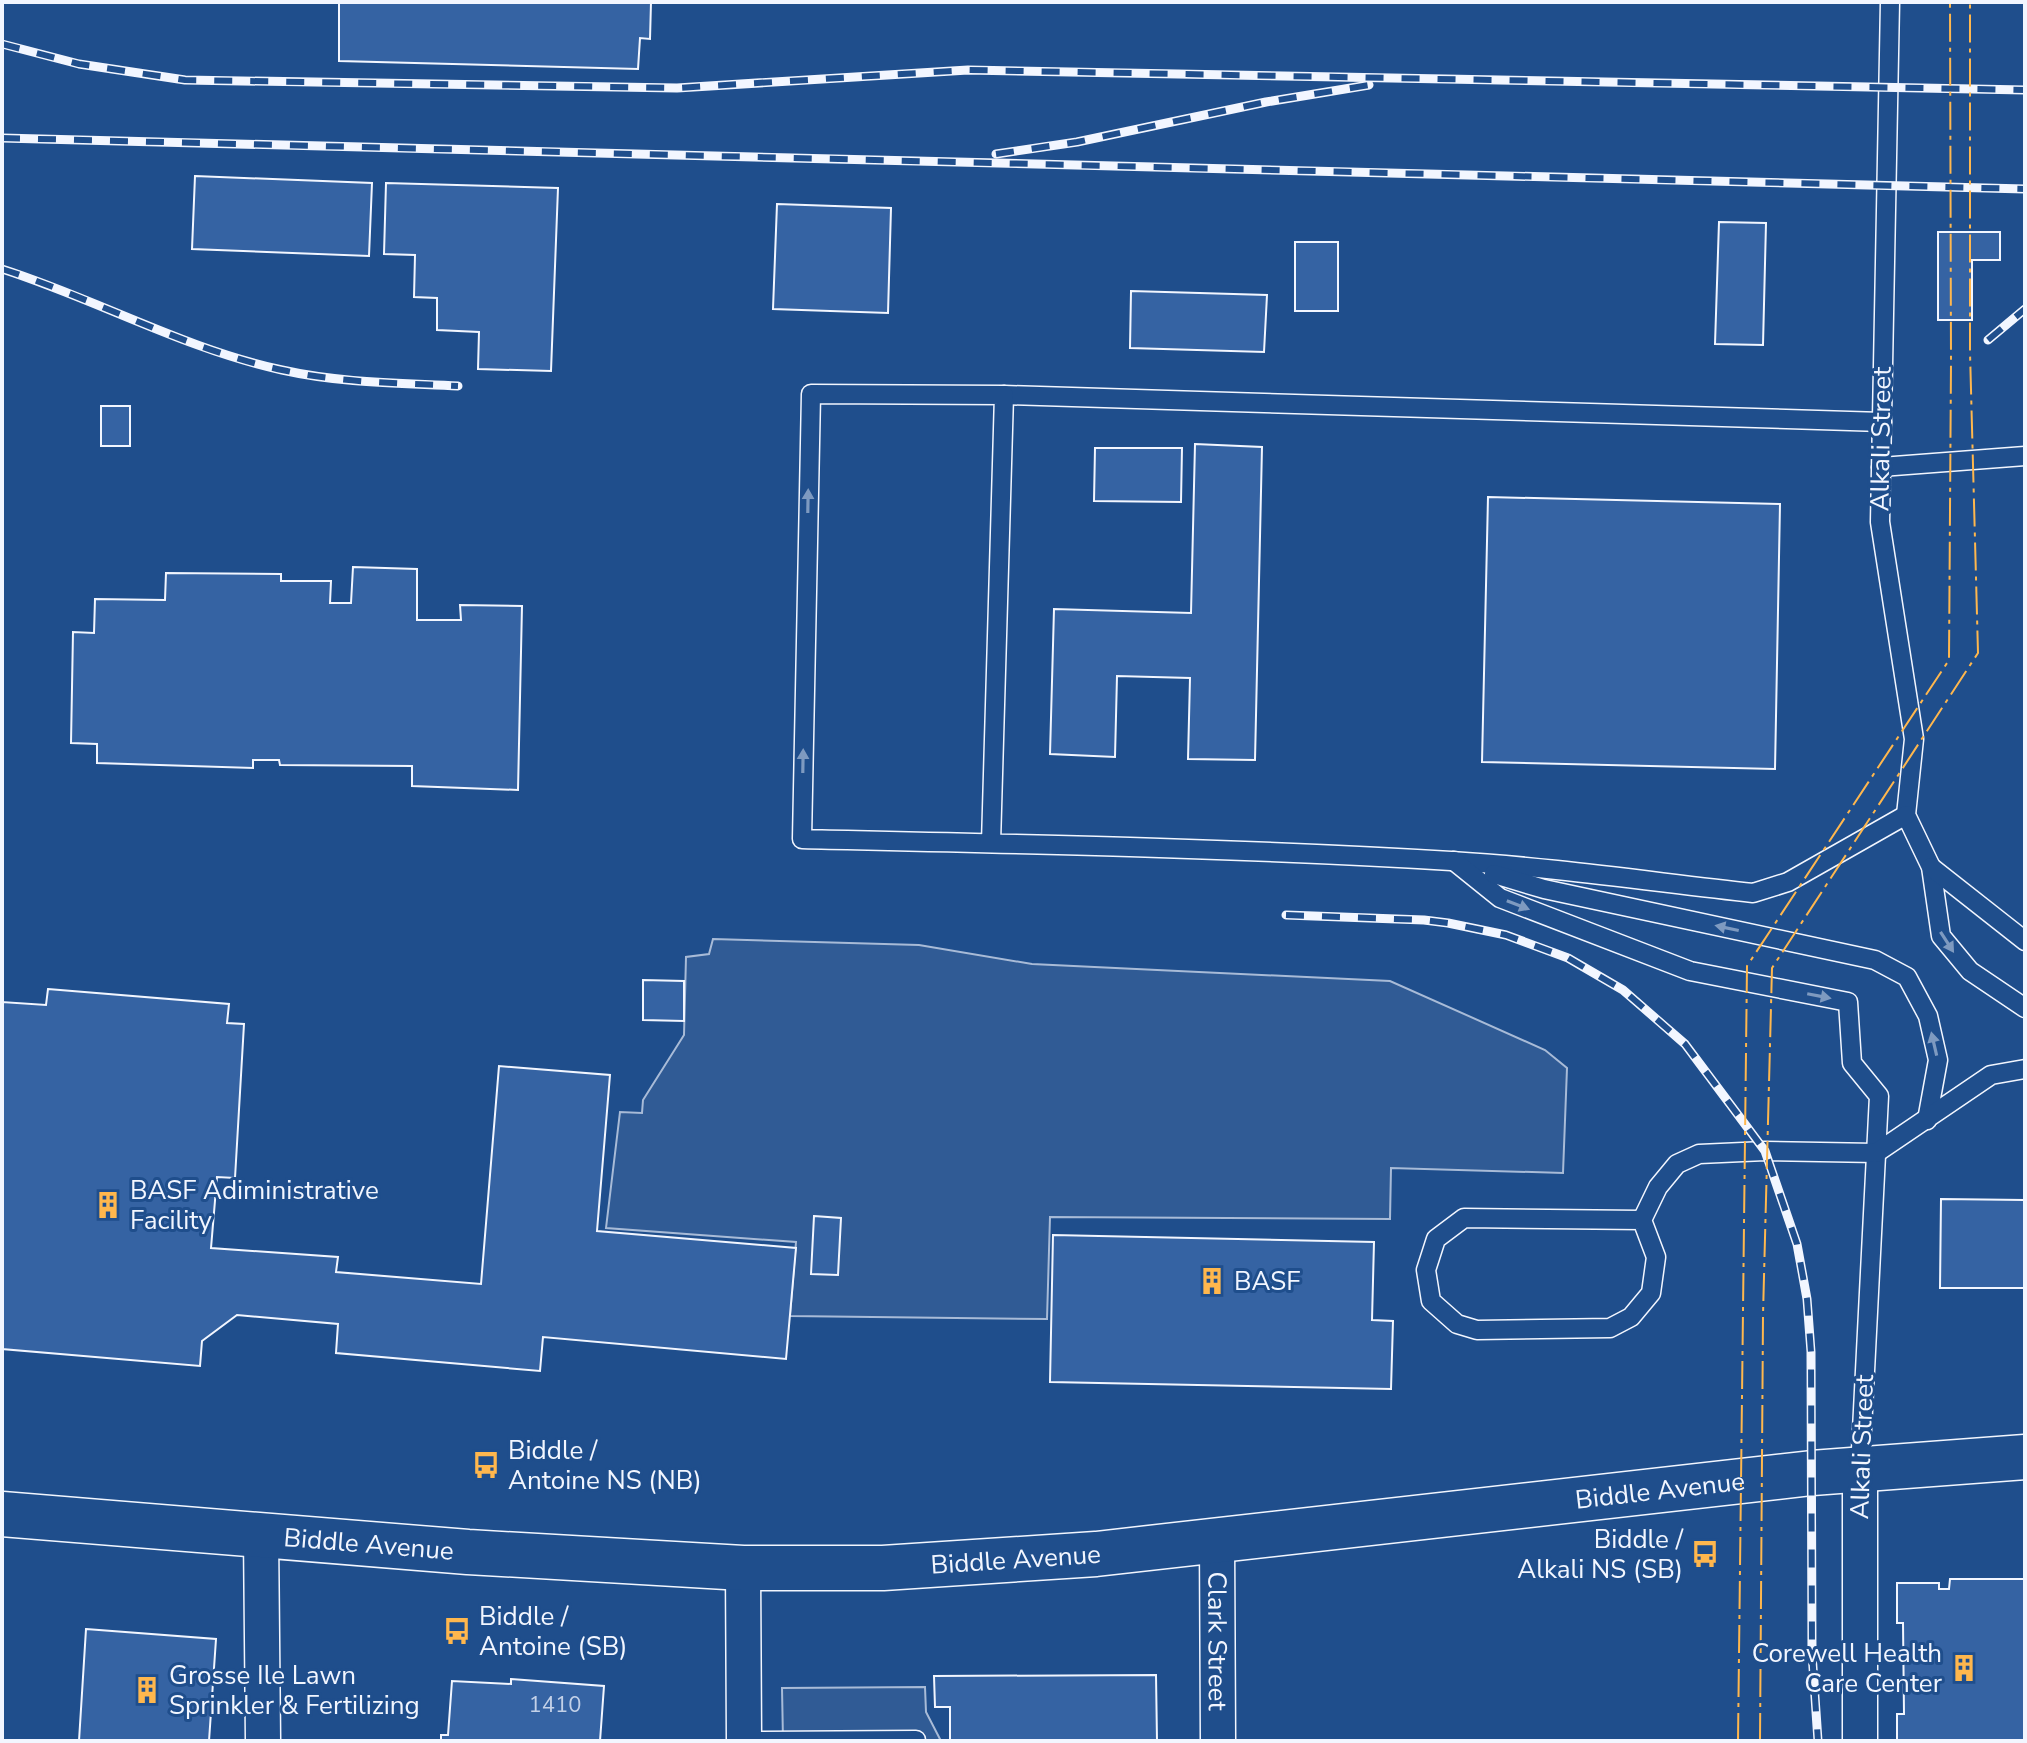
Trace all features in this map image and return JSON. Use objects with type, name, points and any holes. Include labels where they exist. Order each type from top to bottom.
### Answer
[{"type":"main road","name":"Biddle Avenue","points":[[2,1514],[468,1552],[743,1568],[883,1568],[1096,1554],[1860,1469],[2025,1457]]},
{"type":"street","name":"Alkali Street","points":[[1860,1469],[1860,1741]]},
{"type":"street","points":[[261,1534],[263,1741]]},
{"type":"street","name":"Clark Street","points":[[1217,1539],[1218,1741]]},
{"type":"street","points":[[743,1568],[744,1741]]},
{"type":"lane","name":"Alkali Street","points":[[1890,2],[1880,522],[1914,739],[1906,815]]},
{"type":"lane","points":[[1882,422],[1004,395],[811,394],[802,839],[1110,846],[1454,861],[1753,893],[1788,882],[1906,815],[1931,867],[1941,936],[1970,971],[2025,1008]]},
{"type":"lane","points":[[991,843],[1004,395]]},
{"type":"lane","points":[[1881,467],[2025,456]]},
{"type":"lane","name":"Alkali Street","points":[[1454,861],[1500,898],[1690,971],[1848,1002],[1852,1063],[1879,1096],[1860,1469]]},
{"type":"lane","points":[[1454,861],[1544,889],[1875,960],[1907,977],[1928,1016],[1938,1060],[1927,1120]]},
{"type":"lane","points":[[1931,867],[2025,941]]},
{"type":"lane","points":[[1642,1220],[1464,1218],[1436,1239],[1426,1270],[1431,1301],[1457,1324],[1477,1330],[1610,1328],[1631,1317],[1651,1293],[1656,1257],[1642,1220],[1658,1187],[1677,1164],[1699,1154],[1765,1151],[1876,1153],[1991,1075],[2025,1069]]},
{"type":"lane","points":[[744,1741],[916,1740]]},
{"type":"shaded area","points":[[713,939],[919,945],[1032,964],[1390,981],[1545,1050],[1567,1068],[1563,1173],[1391,1168],[1390,1219],[1050,1217],[1047,1319],[790,1316],[796,1242],[606,1228],[620,1112],[642,1113],[643,1100],[684,1035],[686,957],[709,954]]},
{"type":"shaded area","points":[[925,1687],[926,1712],[941,1741],[783,1741],[782,1688]]},
{"type":"building","points":[[339,2],[651,2],[650,39],[640,38],[638,69],[339,61]]},
{"type":"building","points":[[195,176],[372,183],[369,256],[192,249]]},
{"type":"building","points":[[386,183],[558,188],[551,371],[478,369],[479,332],[437,330],[437,298],[414,297],[415,255],[384,254]]},
{"type":"building","points":[[777,204],[891,208],[888,313],[773,309]]},
{"type":"building","points":[[1719,222],[1766,223],[1763,345],[1715,344]]},
{"type":"building","points":[[1938,232],[2000,232],[2000,260],[1972,260],[1972,320],[1938,320]]},
{"type":"building","points":[[1295,242],[1338,242],[1338,311],[1295,311]]},
{"type":"building","points":[[1131,291],[1267,295],[1264,352],[1130,348]]},
{"type":"building","points":[[101,406],[130,406],[130,446],[101,446]]},
{"type":"building","points":[[1195,444],[1262,447],[1255,760],[1188,759],[1190,678],[1117,676],[1115,757],[1050,754],[1054,609],[1191,613]]},
{"type":"building","points":[[1095,448],[1182,448],[1181,502],[1094,501]]},
{"type":"building","points":[[1488,497],[1780,504],[1775,769],[1482,762]]},
{"type":"building","points":[[353,567],[417,569],[417,620],[461,620],[460,605],[522,606],[518,790],[412,786],[412,766],[280,765],[279,760],[253,760],[253,768],[97,763],[97,744],[71,743],[73,632],[94,633],[95,599],[165,600],[166,573],[281,574],[281,581],[331,581],[330,603],[351,603]]},
{"type":"building","points":[[643,980],[684,981],[684,1021],[643,1020]]},
{"type":"building","name":"BASF Adiministrative Facility","points":[[48,989],[229,1004],[227,1023],[244,1024],[235,1178],[217,1177],[211,1248],[338,1257],[336,1272],[481,1284],[499,1066],[610,1075],[597,1231],[796,1248],[786,1359],[543,1337],[540,1371],[336,1353],[338,1324],[237,1315],[202,1341],[200,1366],[2,1349],[2,1002],[46,1005]]},
{"type":"building","points":[[1941,1199],[2024,1200],[2025,1288],[1940,1288]]},
{"type":"building","points":[[814,1216],[841,1218],[838,1275],[811,1274]]},
{"type":"building","name":"BASF","points":[[1053,1235],[1374,1242],[1372,1320],[1393,1321],[1391,1389],[1050,1382]]},
{"type":"building","name":"Corewell Health Care Center","points":[[1950,1579],[2025,1579],[2025,1741],[1897,1741],[1897,1714],[1904,1714],[1903,1623],[1897,1623],[1897,1583],[1939,1583],[1939,1589],[1949,1589]]},
{"type":"building","name":"Grosse Ile Lawn Sprinkler & Fertilizing","points":[[86,1629],[216,1639],[209,1741],[79,1741]]},
{"type":"building","points":[[1156,1675],[1157,1741],[950,1741],[950,1707],[935,1707],[934,1676]]},
{"type":"building","points":[[511,1679],[604,1686],[600,1741],[441,1741],[441,1735],[448,1735],[452,1681],[511,1684]]},
{"type":"railway","points":[[2,44],[79,64],[185,80],[677,88],[968,70],[2025,90]]},
{"type":"railway","points":[[996,154],[1077,142],[1266,102],[1369,85]]},
{"type":"railway","points":[[2,138],[2025,189]]},
{"type":"railway","points":[[2,269],[246,361],[326,378],[458,386]]},
{"type":"railway","points":[[1988,340],[2025,309]]},
{"type":"railway","points":[[1286,915],[1448,923],[1506,935],[1568,958],[1623,990],[1685,1044],[1765,1151],[1797,1244],[1807,1299],[1811,1352],[1812,1653],[1818,1741]]},
{"type":"power","points":[[1738,1741],[1747,966],[1949,660],[1950,2]]},
{"type":"power","points":[[1760,1741],[1763,1315],[1772,968],[1978,653],[1970,352],[1970,2]]},
{"type":"place","name":"BASF Adiministrative Facility","points":[[108,1205]]},
{"type":"place","name":"BASF","points":[[1212,1281]]},
{"type":"place","name":"Biddle / Antoine NS (NB)","points":[[486,1465]]},
{"type":"place","name":"Biddle / Alkali NS (SB)","points":[[1705,1554]]},
{"type":"place","name":"Biddle / Antoine (SB)","points":[[457,1631]]},
{"type":"place","name":"Corewell Health Care Center","points":[[1964,1668]]},
{"type":"place","name":"Grosse Ile Lawn Sprinkler & Fertilizing","points":[[147,1690]]}]
